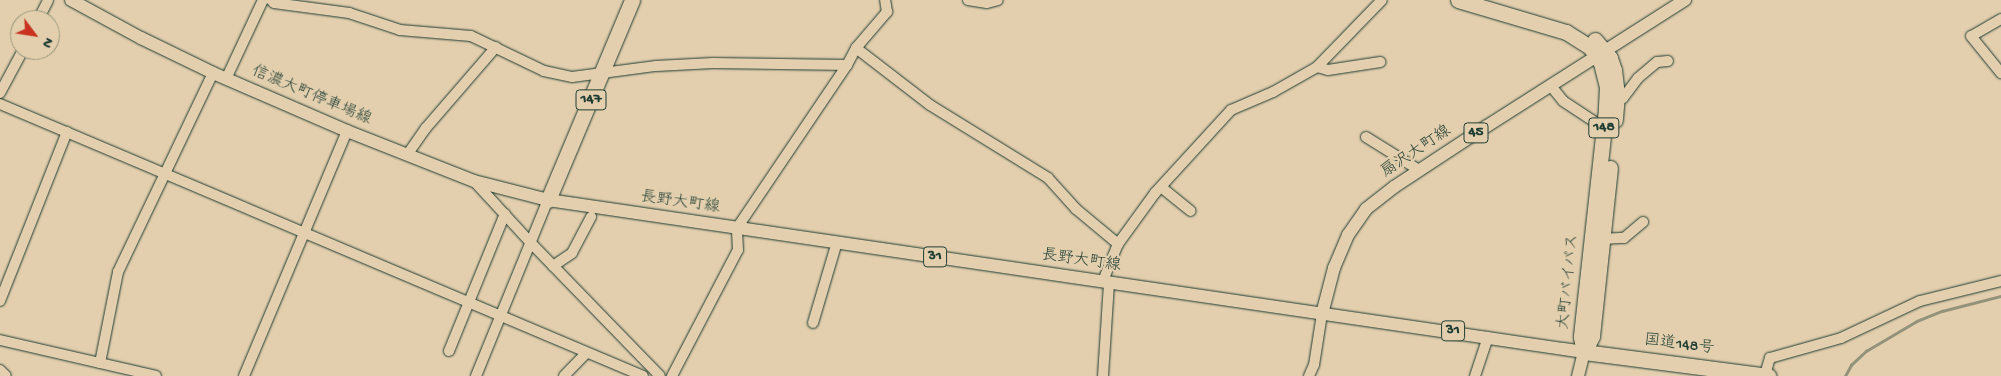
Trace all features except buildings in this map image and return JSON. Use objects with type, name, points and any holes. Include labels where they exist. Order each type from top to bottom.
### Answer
[{"type":"highway","name":"147","points":[[548,200],[632,0]]},
{"type":"highway","name":"大町バイパス","points":[[1458,0],[1566,32],[1601,54],[1607,86],[1581,337],[1584,352]]},
{"type":"highway","name":"大町バイパス","points":[[1492,0],[1574,25],[1591,36],[1601,54],[1614,70],[1616,102],[1592,336],[1584,352]]},
{"type":"highway","name":"国道148号","points":[[1584,352],[1767,376]]},
{"type":"main road","name":"信濃大町停車場線","points":[[72,0],[142,38],[226,79],[347,131],[474,181],[548,200]]},
{"type":"main road","name":"扇沢大町線","points":[[1322,314],[1334,268],[1348,235],[1366,209],[1420,170],[1685,0]]},
{"type":"main road","name":"長野大町線","points":[[548,200],[1584,352]]},
{"type":"main road","points":[[1578,376],[1584,352]]},
{"type":"street","points":[[226,79],[263,0]]},
{"type":"street","points":[[271,0],[274,3],[349,13],[400,30],[471,36],[544,71],[572,77],[656,66],[713,63],[848,65]]},
{"type":"street","points":[[672,376],[738,250],[737,228],[848,65],[856,48],[887,12],[884,0]]},
{"type":"street","points":[[968,0],[987,3],[998,0]]},
{"type":"street","points":[[1103,376],[1106,282],[1118,244],[1162,187],[1231,110],[1273,92],[1317,66],[1382,0]]},
{"type":"street","points":[[2001,19],[1971,36],[2001,73]]},
{"type":"street","points":[[406,155],[426,128],[496,47]]},
{"type":"street","points":[[856,48],[930,105],[1048,178],[1076,209],[1118,244]]},
{"type":"street","points":[[0,93],[17,60]]},
{"type":"street","points":[[1616,102],[1623,98],[1638,78],[1657,62],[1668,61]]},
{"type":"street","points":[[1317,66],[1328,70],[1380,62]]},
{"type":"street","points":[[100,363],[118,272],[213,72]]},
{"type":"street","points":[[1551,86],[1563,101],[1604,128]]},
{"type":"street","points":[[0,104],[163,175],[468,302],[586,353],[623,372],[643,376]]},
{"type":"street","points":[[244,376],[347,131]]},
{"type":"street","points":[[0,301],[67,132]]},
{"type":"street","points":[[1366,136],[1420,170]]},
{"type":"street","points":[[474,181],[531,243],[660,376]]},
{"type":"street","points":[[1162,187],[1191,211]]},
{"type":"street","points":[[476,376],[548,200]]},
{"type":"street","points":[[448,351],[505,214]]},
{"type":"street","points":[[553,266],[572,253],[591,217]]},
{"type":"street","points":[[1602,240],[1624,238],[1643,222]]},
{"type":"street","points":[[813,323],[837,242]]},
{"type":"street","points":[[1767,376],[1770,358],[1840,338],[1920,301],[2001,281]]},
{"type":"street","points":[[1309,376],[1314,366],[1322,314]]},
{"type":"street","points":[[1475,376],[1488,337]]},
{"type":"street","points":[[0,340],[156,376]]},
{"type":"street","points":[[564,376],[586,353]]},
{"type":"street","points":[[0,370],[6,376]]},
{"type":"waterway","points":[[1845,376],[1851,365],[1866,351],[1917,321],[1942,311],[2001,296]]}]
